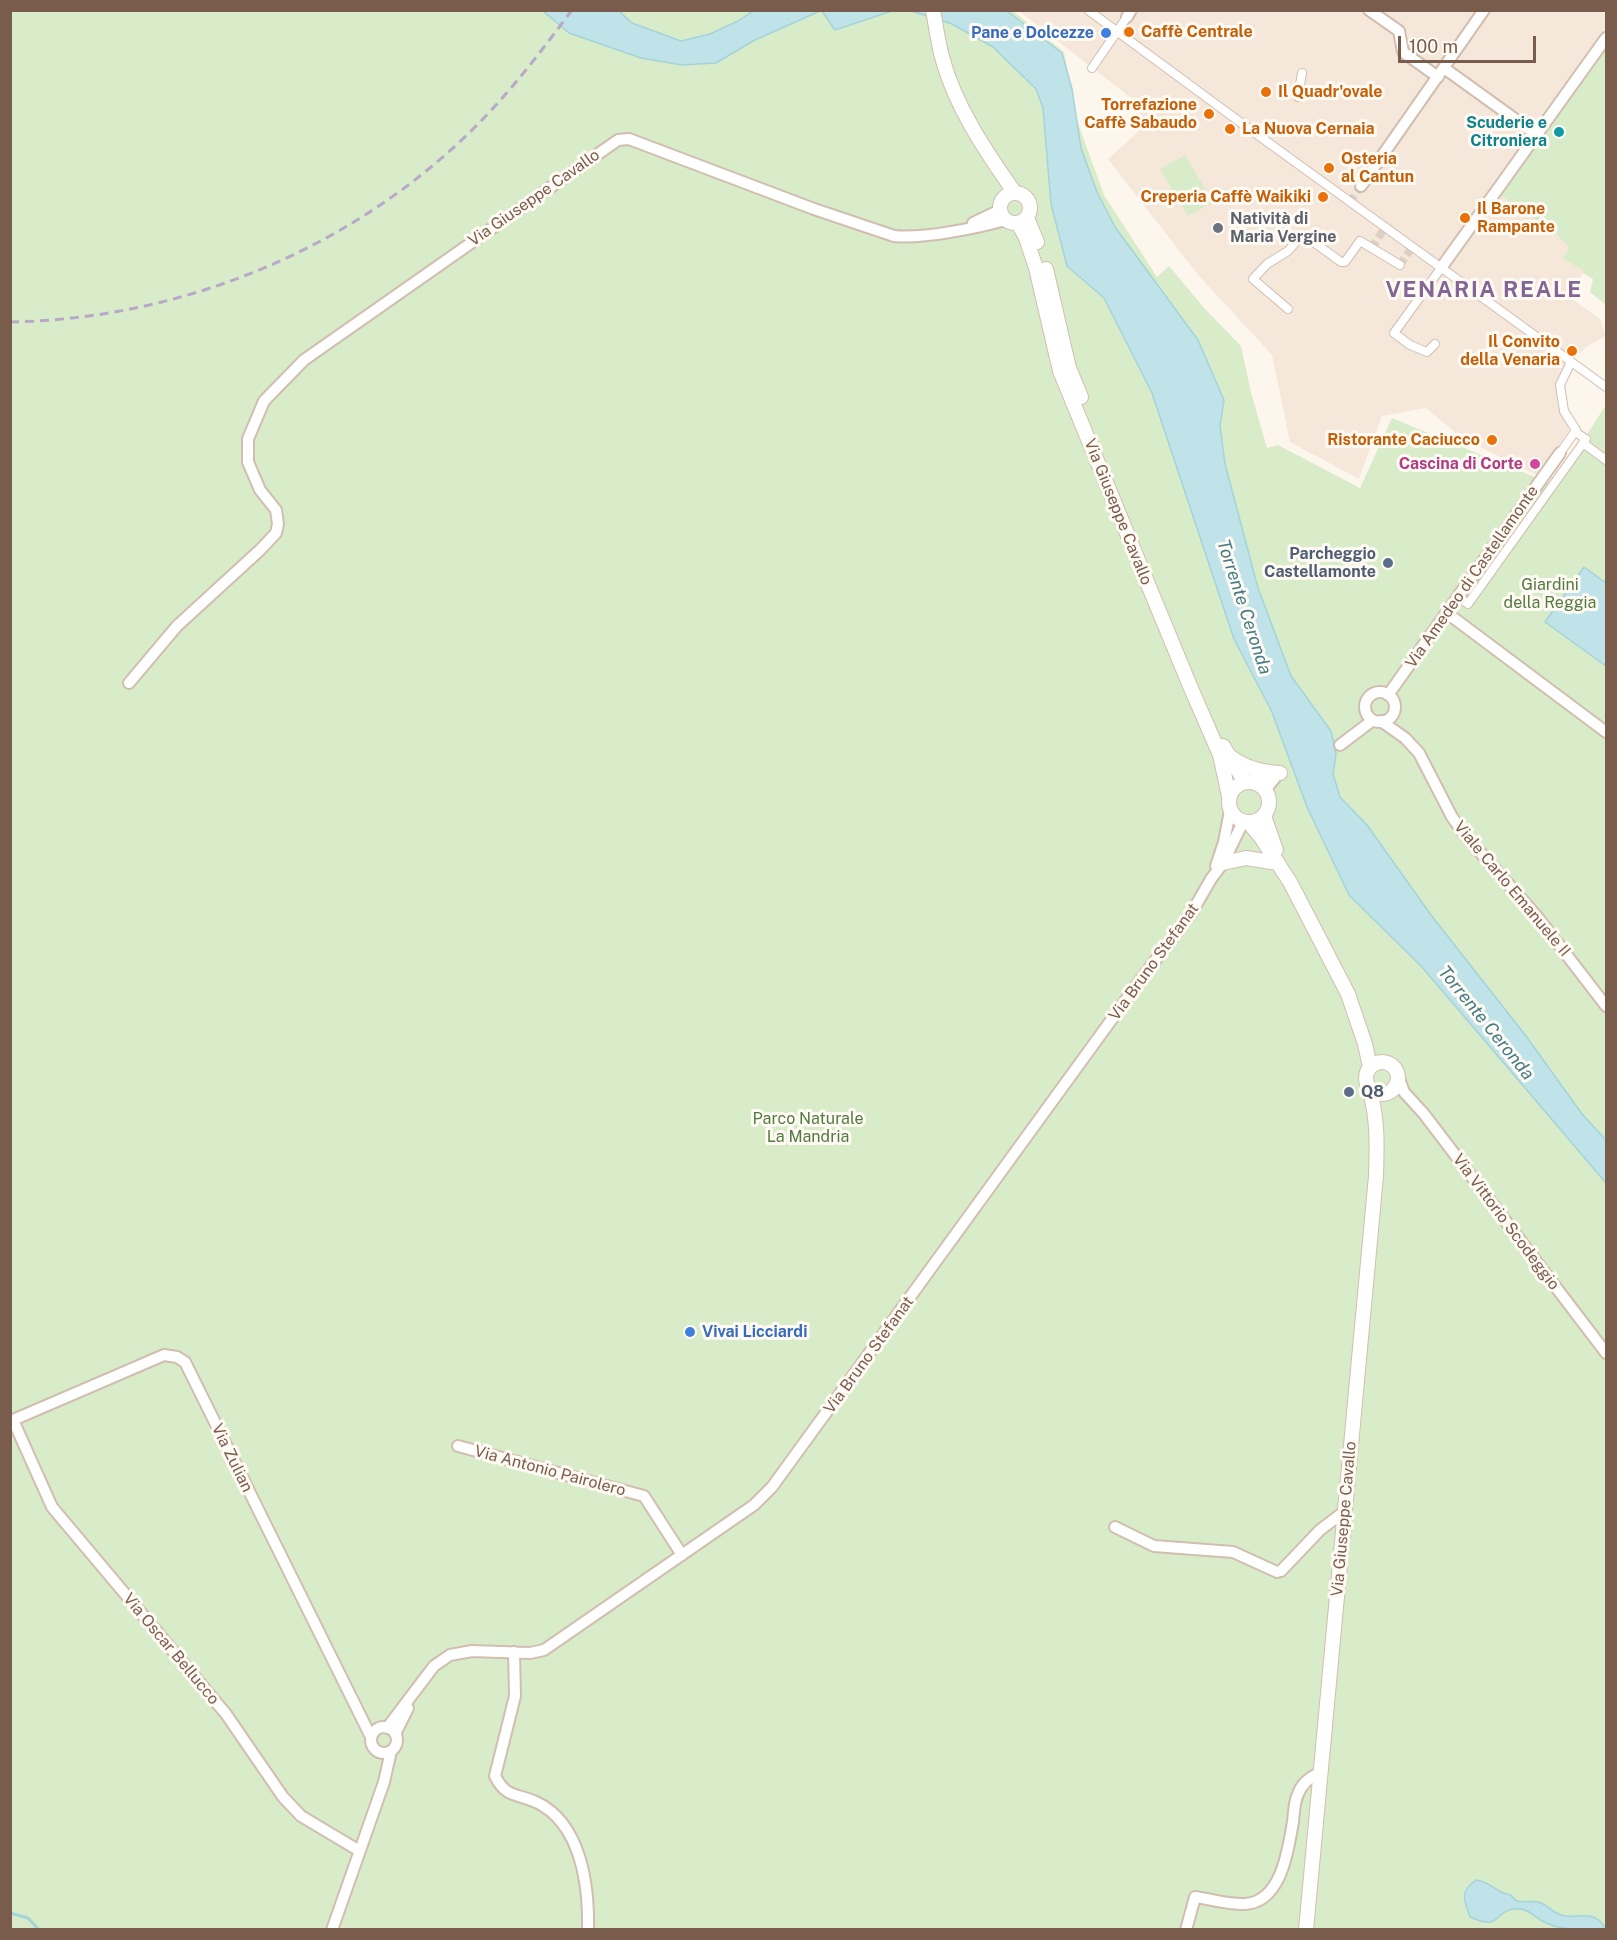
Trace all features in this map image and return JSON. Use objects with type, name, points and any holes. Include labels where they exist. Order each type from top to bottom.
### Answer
[{"type":"street","points":[[933,10],[942,57],[950,79],[967,116],[1010,195]]},
{"type":"street","points":[[1088,10],[1606,387]]},
{"type":"street","points":[[1369,10],[1399,31],[1403,52],[1441,72],[1536,135]]},
{"type":"street","points":[[1361,186],[1484,10]]},
{"type":"street","points":[[1092,68],[1129,14]]},
{"type":"street","points":[[1435,344],[1427,352],[1410,345],[1394,333],[1606,38]]},
{"type":"street","points":[[1298,97],[1302,73]]},
{"type":"street","name":"Via Giuseppe Cavallo","points":[[129,683],[177,626],[276,533],[278,524],[276,510],[260,490],[248,462],[248,439],[264,401],[304,360],[618,140],[629,140],[814,209],[894,236],[957,231],[1012,218]]},
{"type":"street","points":[[1010,195],[1024,196],[1030,204],[1029,214],[1012,218],[1000,205],[1010,195]]},
{"type":"street","name":"Via Giuseppe Cavallo","points":[[1012,218],[1045,265],[1069,368],[1226,753],[1255,785]]},
{"type":"street","name":"Via Giuseppe Cavallo","points":[[1012,218],[1026,238],[1036,268],[1060,370],[1220,755],[1229,796]]},
{"type":"street","points":[[1288,309],[1254,279],[1267,264],[1288,251],[1302,235],[1341,262],[1345,262],[1360,241],[1400,265]]},
{"type":"street","points":[[1458,597],[1468,604],[1586,440],[1576,431],[1564,411],[1560,385],[1571,362]]},
{"type":"street","name":"Via Amedeo di Castellamonte","points":[[1388,695],[1576,431]]},
{"type":"street","points":[[1583,443],[1606,461],[1604,466],[1606,468]]},
{"type":"street","points":[[1447,613],[1606,732]]},
{"type":"street","points":[[1340,745],[1355,736],[1374,719],[1389,718],[1393,712],[1394,703],[1388,695],[1382,693],[1370,696],[1365,703],[1374,719]]},
{"type":"street","name":"Viale Carlo Emanuele II","points":[[1393,712],[1405,738]]},
{"type":"street","name":"Viale Carlo Emanuele II","points":[[1374,719],[1405,738],[1419,753],[1452,817],[1464,835],[1539,919],[1606,1006]]},
{"type":"street","points":[[1226,753],[1242,765],[1265,772],[1282,771]]},
{"type":"street","points":[[1282,771],[1255,785],[1235,787],[1229,796],[1228,807],[1233,816],[1246,823],[1260,836],[1290,882],[1348,994],[1365,1044],[1375,1065]]},
{"type":"street","points":[[1246,823],[1255,822],[1264,816],[1269,803],[1255,785]]},
{"type":"street","name":"Via Bruno Stefanat","points":[[1211,879],[1224,842],[1230,811]]},
{"type":"street","points":[[1264,816],[1290,882]]},
{"type":"street","name":"Via Bruno Stefanat","points":[[387,1730],[434,1666],[450,1655],[472,1651],[530,1653],[544,1650],[754,1506],[772,1487],[1192,912],[1246,823]]},
{"type":"street","points":[[1223,863],[1246,858],[1278,862]]},
{"type":"street","points":[[1375,1065],[1390,1065],[1396,1071],[1396,1084],[1387,1091],[1366,1080],[1367,1071],[1375,1065]]},
{"type":"street","name":"Via Giuseppe Cavallo","points":[[1306,1929],[1376,1176],[1378,1134],[1376,1109],[1387,1091]]},
{"type":"street","name":"Via Vittorio Scodeggio","points":[[1387,1091],[1424,1114],[1606,1353]]},
{"type":"street","name":"Via Zulian","points":[[13,1420],[164,1355],[177,1357],[185,1362],[371,1737]]},
{"type":"street","name":"Via Oscar Bellucco","points":[[13,1420],[52,1507],[226,1714],[284,1797],[301,1816],[358,1850]]},
{"type":"street","name":"Via Antonio Pairolero","points":[[458,1446],[644,1496],[682,1555]]},
{"type":"street","points":[[1115,1527],[1154,1546],[1233,1552],[1277,1572],[1281,1571],[1320,1530],[1345,1511]]},
{"type":"street","points":[[514,1652],[515,1696],[495,1776],[501,1787],[511,1794],[535,1802],[551,1811],[561,1821],[572,1840],[583,1871],[588,1929]]},
{"type":"street","points":[[363,1722],[387,1730],[397,1740],[396,1747],[385,1754],[374,1748],[371,1737],[374,1732],[387,1730]]},
{"type":"street","points":[[332,1929],[358,1850],[384,1782],[391,1751]]},
{"type":"street","points":[[378,1752],[384,1782]]},
{"type":"street","points":[[1186,1929],[1195,1897],[1247,1904],[1262,1898],[1273,1888],[1286,1855],[1297,1796],[1307,1780],[1320,1773]]},
{"type":"shaded area","points":[[1019,11],[1606,11],[1606,244],[1583,273],[1571,298],[1600,319],[1606,336],[1586,347],[1571,362],[1557,389],[1560,412],[1571,427],[1539,476],[1462,438],[1426,408],[1382,416],[1359,479],[1290,442],[1272,355],[1199,276],[1108,159],[1138,132],[1135,101]]},
{"type":"green space","name":"Parco Naturale La Mandria","points":[[11,11],[1013,11],[1064,52],[1076,118],[1104,195],[1157,277],[1169,266],[1205,309],[1241,346],[1267,448],[1278,445],[1360,488],[1392,418],[1554,485],[1606,405],[1606,1929],[11,1930]]},
{"type":"green space","points":[[1606,46],[1606,305],[1590,292],[1593,279],[1583,273],[1583,270],[1562,258],[1570,248],[1556,234],[1499,194]]},
{"type":"green space","points":[[1185,155],[1213,202],[1188,216],[1160,169]]},
{"type":"water","points":[[543,11],[619,11],[632,23],[681,41],[710,34],[753,11],[820,11],[753,41],[716,63],[682,65],[641,58],[569,33]]},
{"type":"water","points":[[822,11],[892,11],[835,30]]},
{"type":"water","name":"Torrente Ceronda","points":[[911,11],[1007,11],[1062,53],[1072,89],[1081,148],[1097,192],[1115,227],[1198,340],[1224,400],[1220,426],[1225,464],[1258,588],[1291,676],[1331,731],[1336,754],[1333,774],[1340,797],[1367,825],[1431,915],[1526,1036],[1582,1114],[1606,1140],[1606,1183],[1422,967],[1349,895],[1307,807],[1272,712],[1234,639],[1152,393],[1104,298],[1067,266],[1051,204],[1043,108],[1036,89],[993,47],[952,24]]},
{"type":"water","points":[[1584,567],[1606,583],[1606,666],[1545,622]]},
{"type":"water","points":[[1476,1880],[1512,1896],[1517,1901],[1541,1903],[1561,1915],[1594,1917],[1604,1926],[1603,1929],[1579,1930],[1557,1927],[1521,1909],[1509,1910],[1488,1922],[1470,1917],[1464,1897],[1467,1888]]},
{"type":"waterway","points":[[10,1913],[28,1918],[39,1930]]},
{"type":"tunnel","points":[[1350,202],[1361,186]]},
{"type":"tunnel","points":[[1372,248],[1385,227]]},
{"type":"tunnel","points":[[1400,265],[1412,247]]},
{"type":"railway","points":[[10,322],[74,318],[136,308],[198,292],[258,270],[316,244],[371,211],[422,174],[470,132],[511,88],[572,10]]},
{"type":"place","name":"Caffè Centrale","points":[[1129,32]]},
{"type":"place","name":"Pane e Dolcezze","points":[[1106,33]]},
{"type":"place","name":"Il Quadr'ovale","points":[[1266,92]]},
{"type":"place","name":"Torrefazione Caffè Sabaudo","points":[[1209,114]]},
{"type":"place","name":"La Nuova Cernaia","points":[[1230,129]]},
{"type":"place","name":"Scuderie e Citroniera","points":[[1559,132]]},
{"type":"place","name":"Osteria al Cantun","points":[[1329,168]]},
{"type":"place","name":"Creperia Caffè Waikiki","points":[[1323,197]]},
{"type":"place","name":"Il Barone Rampante","points":[[1465,218]]},
{"type":"place","name":"Natività di Maria Vergine","points":[[1218,228]]},
{"type":"place","name":"Il Convito della Venaria","points":[[1572,351]]},
{"type":"place","name":"Ristorante Caciucco","points":[[1492,440]]},
{"type":"place","name":"Cascina di Corte","points":[[1535,464]]},
{"type":"place","name":"Parcheggio Castellamonte","points":[[1388,563]]},
{"type":"place","name":"Q8","points":[[1349,1092]]},
{"type":"place","name":"Vivai Licciardi","points":[[690,1332]]},
{"type":"district","name":"VENARIA REALE","points":[[1484,290]]},
{"type":"park label","name":"Giardini della Reggia","points":[[1550,594]]}]
